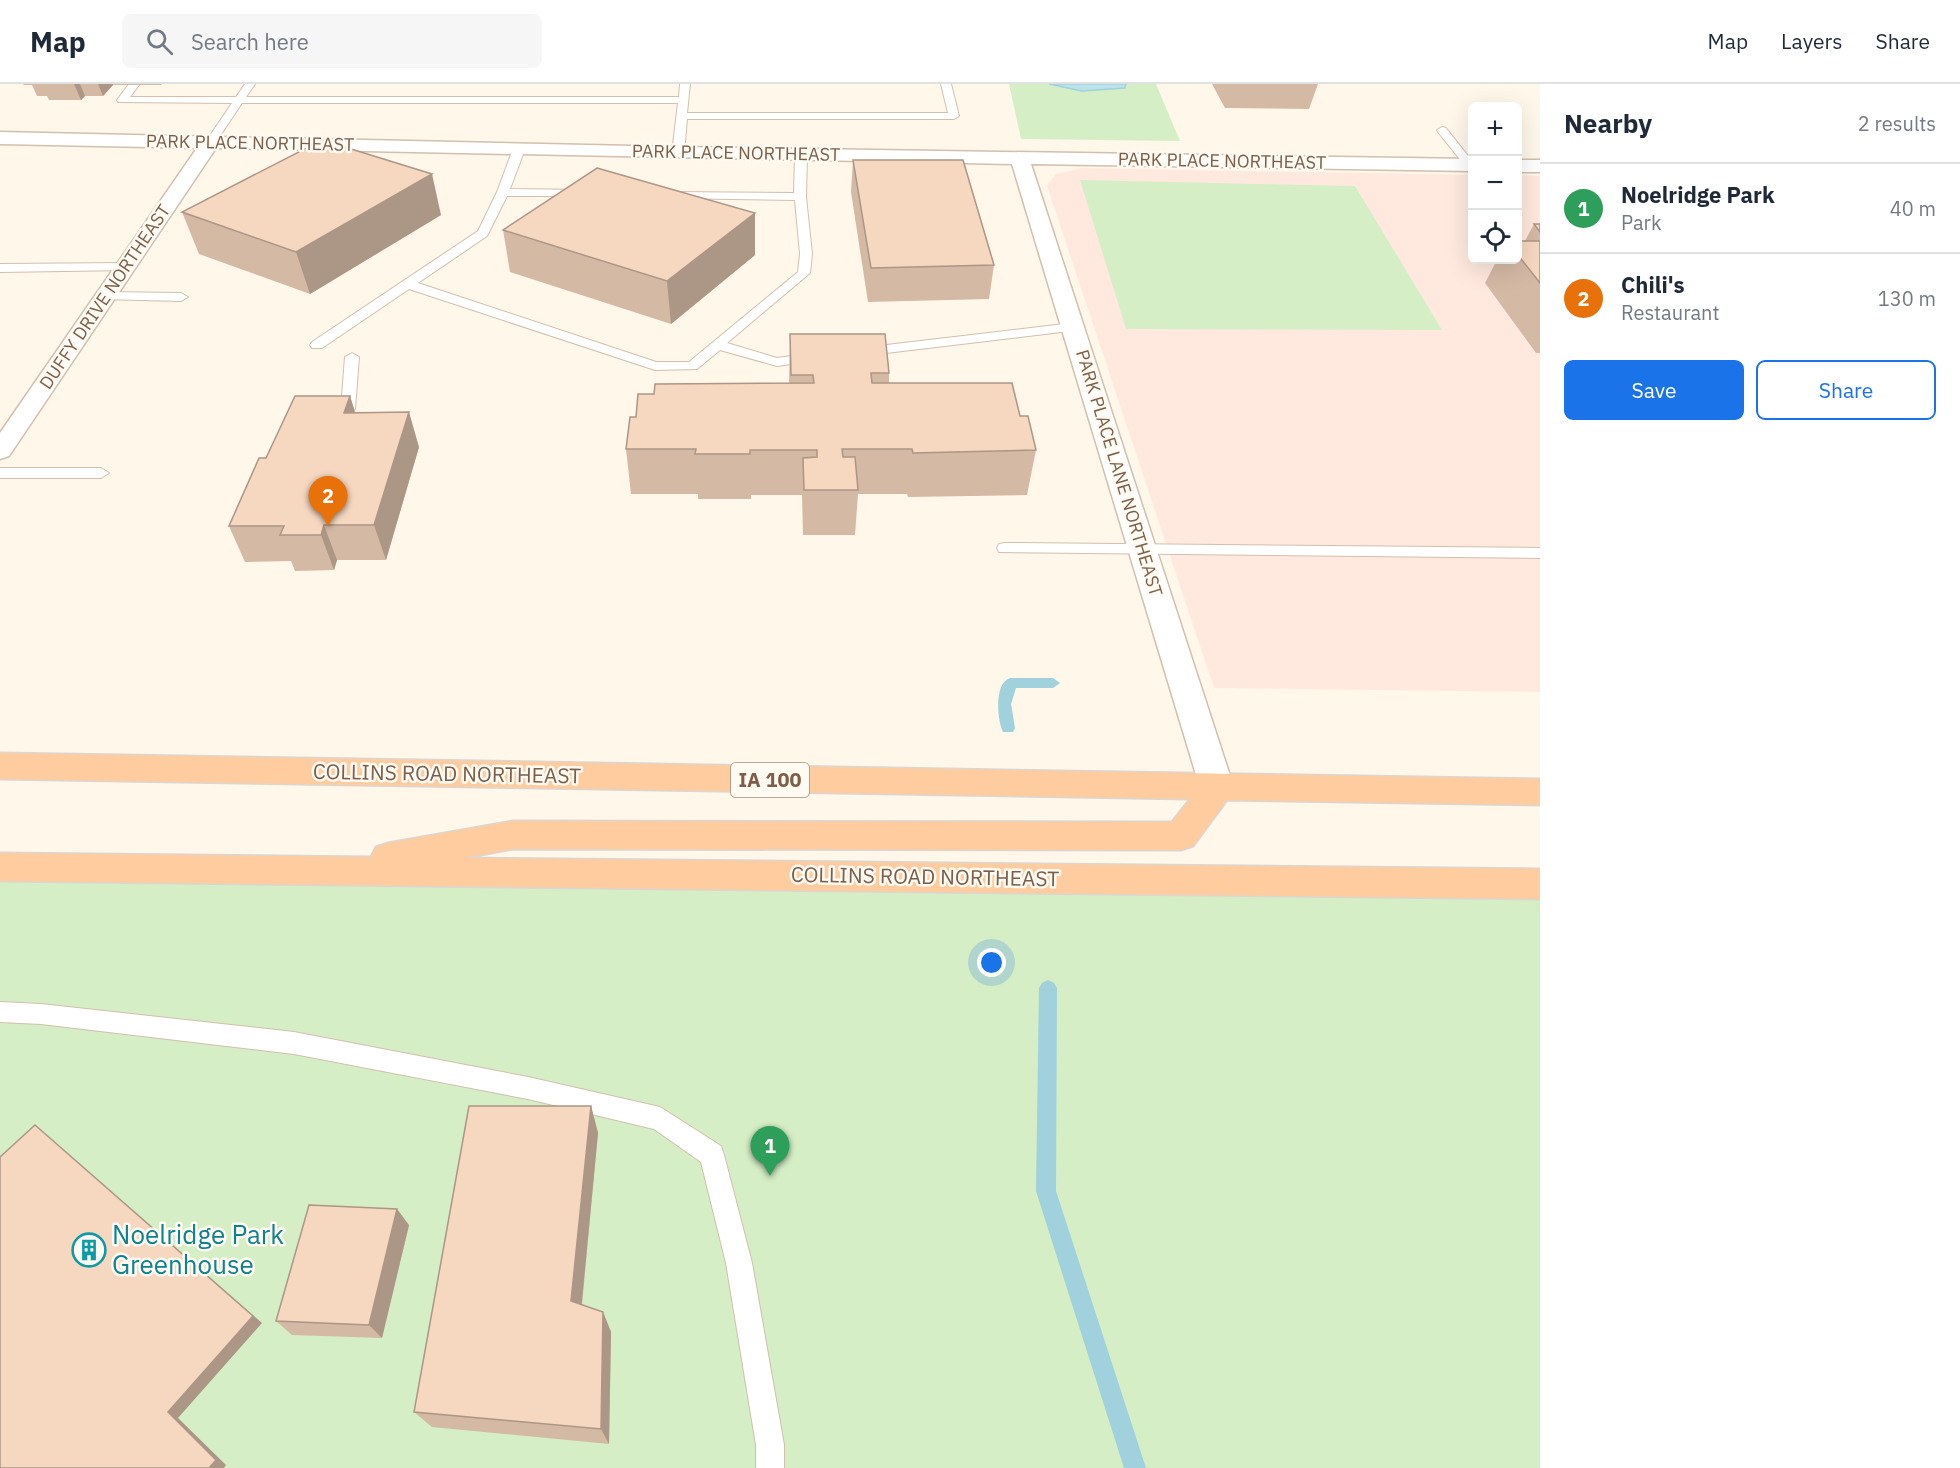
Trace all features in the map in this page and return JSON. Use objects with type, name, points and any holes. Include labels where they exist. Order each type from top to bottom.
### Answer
[{"type":"highway","name":"COLLINS ROAD NORTHEAST","points":[[0,766],[1540,792]]},
{"type":"highway","name":"COLLINS ROAD NORTHEAST","points":[[309,871],[513,835],[1181,836],[1217,788]]},
{"type":"highway","name":"COLLINS ROAD NORTHEAST","points":[[0,867],[1540,884]]},
{"type":"street","name":"PARK PLACE NORTHEAST","points":[[0,138],[678,153],[1468,165]]},
{"type":"street","name":"DUFFY DRIVE NORTHEAST","points":[[0,451],[210,143]]},
{"type":"street","name":"PARK PLACE LANE NORTHEAST","points":[[1020,158],[1217,788]]},
{"type":"street","points":[[1522,166],[1540,166]]},
{"type":"lane","points":[[210,143],[249,84]]},
{"type":"lane","points":[[678,153],[685,84]]},
{"type":"lane","points":[[681,116],[954,116],[946,84]]},
{"type":"lane","points":[[134,85],[122,100],[164,96],[239,99],[683,100]]},
{"type":"lane","points":[[1442,130],[1468,161]]},
{"type":"lane","points":[[317,345],[483,233],[503,192],[519,149]]},
{"type":"lane","points":[[408,284],[655,366],[692,366],[804,273],[806,254],[800,197],[801,155]]},
{"type":"lane","points":[[503,192],[598,193]]},
{"type":"lane","points":[[657,194],[800,197]]},
{"type":"lane","points":[[0,268],[125,267]]},
{"type":"lane","points":[[106,296],[181,297]]},
{"type":"lane","points":[[848,353],[1073,327]]},
{"type":"lane","points":[[718,345],[777,362],[824,356]]},
{"type":"lane","points":[[348,409],[352,357]]},
{"type":"lane","points":[[0,473],[102,473]]},
{"type":"lane","points":[[1005,548],[1540,553]]},
{"type":"lane","points":[[0,1012],[41,1014],[294,1043],[528,1088],[660,1119],[712,1155],[740,1263],[770,1445],[770,1468]]},
{"type":"shaded area","points":[[1082,168],[1468,175],[1468,264],[1522,264],[1522,175],[1540,176],[1540,692],[1214,688],[1047,186],[1056,174]]},
{"type":"green space","points":[[1009,84],[1156,84],[1180,141],[1021,139]]},
{"type":"green space","points":[[1080,180],[1355,186],[1442,330],[1126,329]]},
{"type":"green space","points":[[0,867],[1540,884],[1540,1468],[0,1468]]},
{"type":"water","points":[[1049,84],[1126,84],[1125,88],[1082,91]]},
{"type":"building","points":[[322,140],[432,174],[296,252],[182,212]]},
{"type":"building","points":[[853,160],[963,160],[994,265],[871,268]]},
{"type":"building","points":[[597,168],[755,213],[667,281],[503,230]]},
{"type":"building","points":[[1534,224],[1540,224],[1540,232]]},
{"type":"building","points":[[1522,241],[1540,241],[1540,283],[1522,260]]},
{"type":"building","points":[[790,334],[885,334],[889,373],[871,373],[872,383],[1012,383],[1020,416],[1028,416],[1036,450],[913,453],[912,449],[842,449],[843,457],[855,457],[858,490],[804,490],[803,458],[817,457],[817,450],[750,450],[750,454],[695,454],[696,449],[626,449],[630,417],[636,417],[638,394],[654,394],[655,384],[814,383],[813,375],[791,375]]},
{"type":"building","points":[[295,396],[350,396],[344,413],[409,412],[374,525],[324,525],[321,535],[280,535],[284,526],[229,526],[259,458],[266,458]]},
{"type":"building","points":[[469,1106],[591,1106],[571,1301],[603,1312],[601,1429],[414,1412]]},
{"type":"building","name":"Noelridge Park Greenhouse","points":[[35,1125],[253,1316],[168,1412],[216,1460],[209,1468],[0,1468],[0,1157]]},
{"type":"building","points":[[309,1205],[397,1209],[369,1325],[276,1321]]},
{"type":"waterway","points":[[1008,728],[1004,704],[1010,683],[1053,683]]},
{"type":"waterway","points":[[1048,988],[1046,1191],[1135,1468]]},
{"type":"place","name":"Chili's","points":[[328,526]]},
{"type":"place","name":"Noelridge Park","points":[[770,1176]]},
{"type":"place","name":"Noelridge Park Greenhouse","points":[[89,1250]]}]
